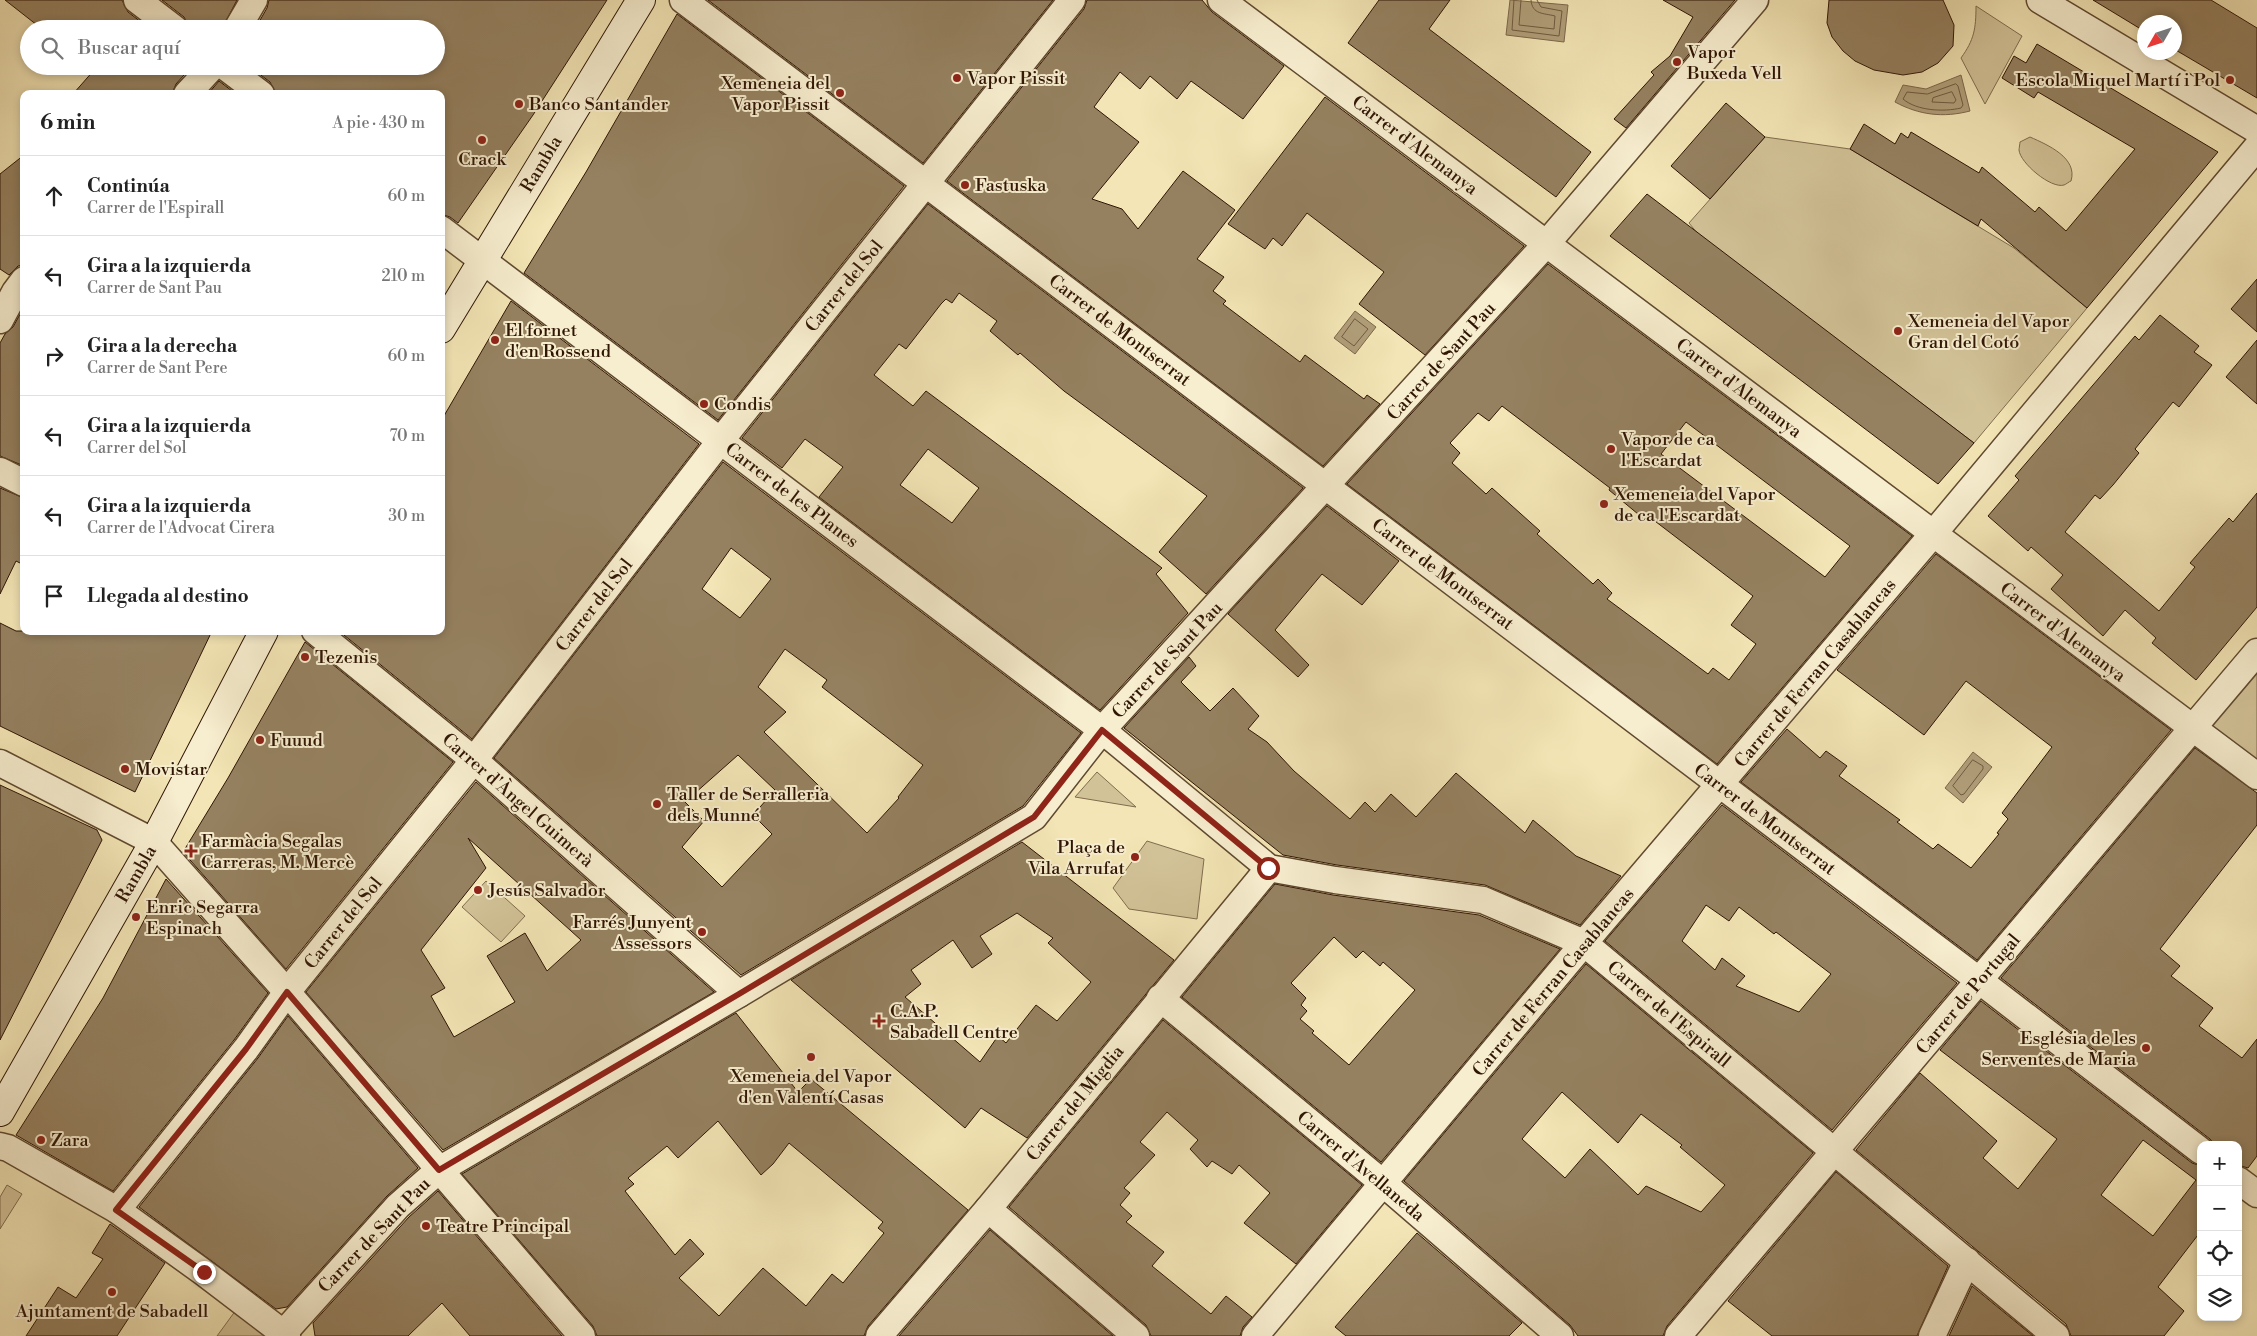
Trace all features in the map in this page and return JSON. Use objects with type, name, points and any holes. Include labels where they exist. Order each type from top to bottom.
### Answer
[{"type":"street","points":[[137,0],[163,20]]},
{"type":"street","points":[[242,20],[254,0]]},
{"type":"street","name":"Rambla","points":[[445,322],[641,0]]},
{"type":"street","name":"Carrer de Montserrat","points":[[683,0],[1980,981],[2197,1148]]},
{"type":"street","name":"Carrer del Sol","points":[[116,1210],[246,1049],[287,992],[474,760],[721,440],[1072,0]]},
{"type":"street","name":"Carrer d'Alemanya","points":[[1221,0],[2257,776]]},
{"type":"street","name":"Carrer de Sant Pau","points":[[283,1335],[398,1206],[439,1170],[739,994],[1034,817],[1102,730],[1547,244],[1755,0]]},
{"type":"street","points":[[2040,0],[2257,130]]},
{"type":"street","points":[[191,90],[205,75]]},
{"type":"street","points":[[236,75],[256,90]]},
{"type":"street","name":"Carrer de Ferran Casablancas","points":[[1255,1336],[1584,943],[1933,534],[2257,147]]},
{"type":"street","name":"Carrer de les Planes","points":[[445,232],[1102,730]]},
{"type":"street","points":[[0,320],[20,285]]},
{"type":"street","points":[[0,471],[20,480]]},
{"type":"street","name":"Rambla","points":[[0,1112],[154,842],[262,635]]},
{"type":"street","name":"Carrer d'Àngel Guimerà","points":[[320,635],[474,760],[739,994]]},
{"type":"street","name":"Carrer de Portugal","points":[[1678,1336],[2257,652]]},
{"type":"street","name":"Carrer de l'Espirall","points":[[1102,730],[1268,868],[1334,880],[1482,900],[1584,943],[2056,1336]]},
{"type":"street","points":[[0,763],[154,842],[287,992],[582,1336]]},
{"type":"street","name":"Carrer del Migdia","points":[[879,1336],[988,1209],[1268,868]]},
{"type":"street","name":"Carrer d'Avellaneda","points":[[1160,998],[1384,1184],[1560,1336]]},
{"type":"street","points":[[3,1151],[116,1210],[204,1272],[283,1335]]},
{"type":"street","points":[[2242,1183],[2257,1194]]},
{"type":"street","points":[[988,1209],[1136,1336]]},
{"type":"street","points":[[1932,1336],[1967,1261]]},
{"type":"shaded area","points":[[1976,6],[2022,36],[1985,104],[1961,58],[1969,46],[1973,34]]},
{"type":"shaded area","points":[[1765,137],[1850,149],[2014,248],[2087,308],[1974,443],[1698,234],[1689,223]]},
{"type":"shaded area","points":[[2030,137],[2053,148],[2066,159],[2072,173],[2071,181],[2064,185],[2058,185],[2044,179],[2030,168],[2019,150],[2020,142]]},
{"type":"shaded area","points":[[2257,659],[2257,776],[2196,732]]},
{"type":"shaded area","points":[[1097,772],[1136,807],[1075,797]]},
{"type":"shaded area","points":[[1147,841],[1204,859],[1197,919],[1129,909],[1113,888]]},
{"type":"shaded area","points":[[486,881],[525,916],[501,942],[462,907]]},
{"type":"shaded area","points":[[7,1185],[22,1194],[0,1229],[0,1197]]},
{"type":"shaded area","points":[[236,1310],[272,1336],[217,1336]]},
{"type":"water","points":[[1510,0],[1568,5],[1564,42],[1506,35]]},
{"type":"water","points":[[1961,75],[1970,111],[1941,115],[1931,114],[1913,110],[1895,102],[1903,85],[1926,89]]},
{"type":"water","points":[[1355,311],[1376,327],[1355,354],[1334,338]]},
{"type":"water","points":[[1973,752],[1992,767],[1963,803],[1945,788]]},
{"type":"building","points":[[5,0],[122,0],[128,12],[138,20],[31,20]]},
{"type":"building","points":[[162,0],[237,0],[227,20],[186,20]]},
{"type":"building","points":[[269,0],[607,0],[533,115],[458,223],[445,215],[445,90],[274,90],[270,82],[261,75],[445,75],[445,20],[260,20]]},
{"type":"building","points":[[708,0],[1053,0],[923,163]]},
{"type":"building","points":[[1087,0],[1202,0],[1212,12],[1284,66],[1243,119],[1191,81],[1177,99],[1150,76],[1140,89],[1120,72],[1094,107],[1139,142],[1092,199],[1122,209],[1138,229],[1183,171],[1235,210],[1197,259],[1224,277],[1213,291],[1226,301],[1223,304],[1300,362],[1305,355],[1364,399],[1367,395],[1380,404],[1323,466],[947,181],[1084,9]]},
{"type":"building","points":[[1379,0],[1450,0],[1429,29],[1591,152],[1556,197],[1348,43]]},
{"type":"building","name":"Vapor Buxeda Vell","points":[[1663,0],[1735,0],[1626,128],[1614,119],[1654,75],[1651,72],[1670,56],[1693,17]]},
{"type":"building","points":[[1829,0],[1943,0],[1954,25],[1953,46],[1938,63],[1922,72],[1903,75],[1874,70],[1855,61],[1843,51],[1832,37],[1827,23]]},
{"type":"building","name":"Escola Miquel Martí i Pol","points":[[2093,0],[2211,0],[2257,28],[2257,98],[2182,54],[2182,15],[2137,15],[2137,27]]},
{"type":"building","points":[[677,14],[904,186],[718,420],[524,273],[586,172]]},
{"type":"building","points":[[2037,44],[2218,152],[2087,308],[1981,219],[1978,226],[1850,149],[1864,124],[1895,144],[1901,133],[1908,138],[1911,132],[1979,173],[1982,167],[2035,212],[2039,207],[2066,231],[2135,149],[2038,92],[2034,98],[2002,78],[2014,56],[2026,63]]},
{"type":"building","points":[[90,75],[184,75],[174,90],[77,90]]},
{"type":"building","points":[[219,81],[231,90],[211,90]]},
{"type":"building","points":[[1325,97],[1524,246],[1425,355],[1359,304],[1384,272],[1307,213],[1282,246],[1273,238],[1265,249],[1228,224]]},
{"type":"building","points":[[1726,103],[1765,137],[1710,199],[1671,166]]},
{"type":"building","points":[[20,158],[20,266],[9,275],[0,269],[0,174]]},
{"type":"building","points":[[1647,194],[1974,443],[1938,484],[1610,236]]},
{"type":"building","points":[[928,204],[1303,488],[1206,594],[1159,552],[1207,496],[1064,391],[1020,353],[1018,355],[990,331],[997,321],[959,293],[952,303],[946,299],[941,304],[906,349],[899,344],[874,375],[913,406],[926,391],[1162,568],[1156,574],[1188,613],[1100,710],[819,497],[843,467],[805,439],[782,468],[742,438]],"holes":[[[928,449],[979,488],[952,523],[900,485]]]},
{"type":"building","points":[[1548,264],[1912,536],[1717,764],[1347,484]],"holes":[[[1502,406],[1610,488],[1609,490],[1644,519],[1647,515],[1753,596],[1731,625],[1756,644],[1729,680],[1713,668],[1708,674],[1607,599],[1612,593],[1598,579],[1593,584],[1537,534],[1540,531],[1492,488],[1486,494],[1452,463],[1460,453],[1450,443],[1478,413],[1489,421]],[[1686,422],[1850,546],[1825,577],[1661,454]]]},
{"type":"building","points":[[2257,279],[2257,332],[2231,309]]},
{"type":"building","points":[[511,301],[699,444],[472,739],[344,635],[445,635],[445,414]]},
{"type":"building","points":[[20,314],[20,464],[0,456],[0,343],[5,334],[13,327]]},
{"type":"building","points":[[2160,315],[2199,346],[2194,352],[2212,365],[2179,407],[2173,402],[2135,449],[2139,453],[2113,485],[2100,499],[2095,495],[2065,532],[2159,611],[2195,567],[2190,563],[2229,518],[2233,522],[2257,493],[2257,607],[2196,680],[2152,643],[2156,638],[2125,610],[2103,636],[2051,589],[2063,575],[2031,547],[2028,551],[1988,516],[2019,480],[2015,476],[2135,336],[2139,340]]},
{"type":"building","points":[[2257,340],[2257,404],[2226,377]]},
{"type":"building","points":[[723,462],[1081,733],[1023,806],[741,975],[494,758]],"holes":[[[731,548],[771,579],[740,618],[702,589]],[[785,649],[827,680],[822,687],[923,765],[899,798],[867,833],[764,732],[786,712],[758,687]],[[738,755],[775,790],[753,815],[772,834],[722,887],[682,847],[704,821],[685,802]]]},
{"type":"building","points":[[0,488],[20,496],[20,563],[16,561],[0,594]]},
{"type":"building","points":[[1327,506],[1399,561],[1362,605],[1322,574],[1275,630],[1309,665],[1298,677],[1228,614]]},
{"type":"building","points":[[1936,554],[2171,730],[1977,960],[1741,782],[1787,729],[1820,758],[1826,751],[1847,766],[1839,776],[1900,820],[1897,822],[1933,849],[1938,844],[1971,868],[1999,834],[1997,833],[2008,819],[2002,813],[2052,747],[1966,681],[1924,735],[1837,670]]},
{"type":"building","points":[[0,623],[20,631],[20,635],[210,635],[135,792],[0,726]]},
{"type":"building","points":[[305,642],[453,762],[286,969],[183,852],[228,778]]},
{"type":"building","points":[[1189,657],[1196,666],[1181,682],[1210,711],[1233,688],[1259,716],[1248,729],[1267,742],[1294,771],[1350,819],[1365,802],[1375,812],[1391,794],[1416,817],[1456,773],[1525,833],[1533,820],[1576,856],[1621,876],[1580,925],[1485,885],[1337,865],[1283,855],[1124,728]]},
{"type":"building","points":[[2195,748],[2257,793],[2257,825],[2160,949],[2180,966],[2171,976],[2213,1008],[2199,1026],[2242,1058],[2257,1039],[2257,1156],[2248,1168],[2242,1166],[2242,1141],[2212,1141],[2001,978]]},
{"type":"building","points":[[476,782],[714,992],[443,1150],[306,992]],"holes":[[[468,838],[581,940],[547,971],[525,933],[487,956],[515,1002],[454,1037],[431,996],[445,988],[421,950],[486,868]]]},
{"type":"building","points":[[0,785],[97,830],[102,840],[0,1040]]},
{"type":"building","points":[[1722,805],[1957,983],[1832,1130],[1605,941]],"holes":[[[1706,905],[1729,921],[1739,907],[1774,934],[1776,932],[1831,974],[1799,1012],[1736,986],[1745,976],[1722,958],[1715,970],[1682,941]]]},
{"type":"building","points":[[1022,842],[1174,960],[1027,1138],[981,1108],[965,1128],[791,980]],"holes":[[[1017,913],[1053,938],[1048,943],[1091,982],[1057,1021],[1036,1005],[1006,1043],[998,1036],[980,1062],[905,997],[921,984],[911,970],[953,940],[972,968],[992,954],[980,936]]]},
{"type":"building","points":[[166,879],[268,993],[234,1040],[113,1191],[16,1135],[103,998]]},
{"type":"building","points":[[1275,884],[1333,895],[1479,915],[1560,949],[1381,1162],[1182,997]],"holes":[[[1334,937],[1356,958],[1363,951],[1380,966],[1383,962],[1415,990],[1349,1065],[1312,1033],[1314,1031],[1300,1019],[1307,1011],[1301,1005],[1306,998],[1291,983]]]},
{"type":"building","points":[[1586,964],[1813,1153],[1667,1326],[1663,1336],[1578,1336],[1570,1325],[1404,1181]],"holes":[[[1562,1092],[1618,1143],[1641,1114],[1682,1145],[1680,1147],[1725,1185],[1701,1212],[1646,1186],[1638,1195],[1590,1149],[1565,1178],[1522,1139]]]},
{"type":"building","points":[[1981,1001],[2192,1163],[2197,1165],[2197,1236],[2158,1287],[2184,1311],[2164,1336],[2071,1336],[2066,1324],[1856,1150],[1920,1073],[1997,1141],[1983,1158],[2018,1189],[2057,1139],[1940,1050]],"holes":[[[2143,1140],[2196,1180],[2153,1236],[2101,1195]]]},
{"type":"building","points":[[736,1013],[798,1092],[811,1079],[968,1210],[868,1326],[864,1336],[597,1336],[593,1326],[462,1174]],"holes":[[[718,1121],[761,1175],[773,1164],[789,1143],[883,1222],[878,1228],[884,1233],[843,1283],[832,1274],[806,1306],[763,1268],[719,1316],[679,1278],[704,1254],[690,1239],[675,1255],[625,1191],[634,1184],[628,1178],[667,1146],[678,1158]]]},
{"type":"building","points":[[288,1016],[418,1168],[387,1196],[287,1307],[276,1309],[139,1207],[258,1058]]},
{"type":"building","points":[[1163,1020],[1362,1185],[1296,1264],[1244,1223],[1270,1193],[1239,1165],[1232,1174],[1212,1161],[1207,1167],[1190,1149],[1198,1140],[1167,1112],[1140,1142],[1155,1155],[1124,1188],[1130,1193],[1120,1205],[1132,1216],[1126,1222],[1164,1252],[1152,1266],[1211,1314],[1226,1296],[1252,1317],[1243,1327],[1240,1336],[1151,1336],[1146,1325],[1009,1207]]},
{"type":"building","points":[[1836,1172],[1948,1266],[1917,1336],[1772,1336],[1728,1301]]},
{"type":"building","points":[[438,1191],[562,1336],[470,1336],[442,1303],[408,1336],[315,1336],[313,1323],[409,1217]]},
{"type":"building","name":"Ajuntament de Sabadell","points":[[110,1224],[165,1263],[117,1336],[26,1336],[58,1287],[76,1298],[103,1259],[92,1253]]},
{"type":"building","points":[[990,1230],[1113,1336],[899,1336]]},
{"type":"building","points":[[1417,1233],[1522,1323],[1509,1336],[1346,1336],[1335,1327]]},
{"type":"building","points":[[1972,1286],[2033,1336],[1949,1336]]},
{"type":"place","name":"Vapor Buxeda Vell","points":[[1677,62]]},
{"type":"place","name":"Vapor Pissit","points":[[957,78]]},
{"type":"place","name":"Escola Miquel Martí i Pol","points":[[2230,80]]},
{"type":"place","name":"Xemeneia del Vapor Pissit","points":[[840,93]]},
{"type":"place","name":"Banco Santander","points":[[519,104]]},
{"type":"place","name":"Crack","points":[[482,140]]},
{"type":"place","name":"Fastuska","points":[[965,185]]},
{"type":"place","name":"Xemeneia del Vapor Gran del Cotó","points":[[1898,331]]},
{"type":"place","name":"El fornet d'en Rossend","points":[[495,340]]},
{"type":"place","name":"Condis","points":[[704,404]]},
{"type":"place","name":"Vapor de ca l'Escardat","points":[[1611,449]]},
{"type":"place","name":"Xemeneia del Vapor de ca l'Escardat","points":[[1604,504]]},
{"type":"place","name":"Tezenis","points":[[305,657]]},
{"type":"place","name":"Fuuud","points":[[260,740]]},
{"type":"place","name":"Movistar","points":[[125,769]]},
{"type":"place","name":"Taller de Serralleria dels Munné","points":[[657,804]]},
{"type":"place","name":"Farmàcia Segalas Carreras, M. Mercè","points":[[191,851]]},
{"type":"place","name":"Plaça de Vila Arrufat","points":[[1135,857]]},
{"type":"place","name":"Jesús Salvador","points":[[478,890]]},
{"type":"place","name":"Enric Segarra Espinach","points":[[136,917]]},
{"type":"place","name":"Farrés Junyent Assessors","points":[[702,932]]},
{"type":"place","name":"C.A.P. Sabadell Centre","points":[[879,1021]]},
{"type":"place","name":"Església de les Serventes de Maria","points":[[2146,1048]]},
{"type":"place","name":"Xemeneia del Vapor d'en Valentí Casas","points":[[811,1057]]},
{"type":"place","name":"Zara","points":[[41,1140]]},
{"type":"place","name":"Teatre Principal","points":[[426,1226]]},
{"type":"place","name":"Ajuntament de Sabadell","points":[[112,1292]]},
{"type":"route","points":[[204,1272],[116,1210],[246,1049],[282,1002],[287,992],[439,1170],[739,994],[1034,817],[1102,730],[1268,868]]}]
